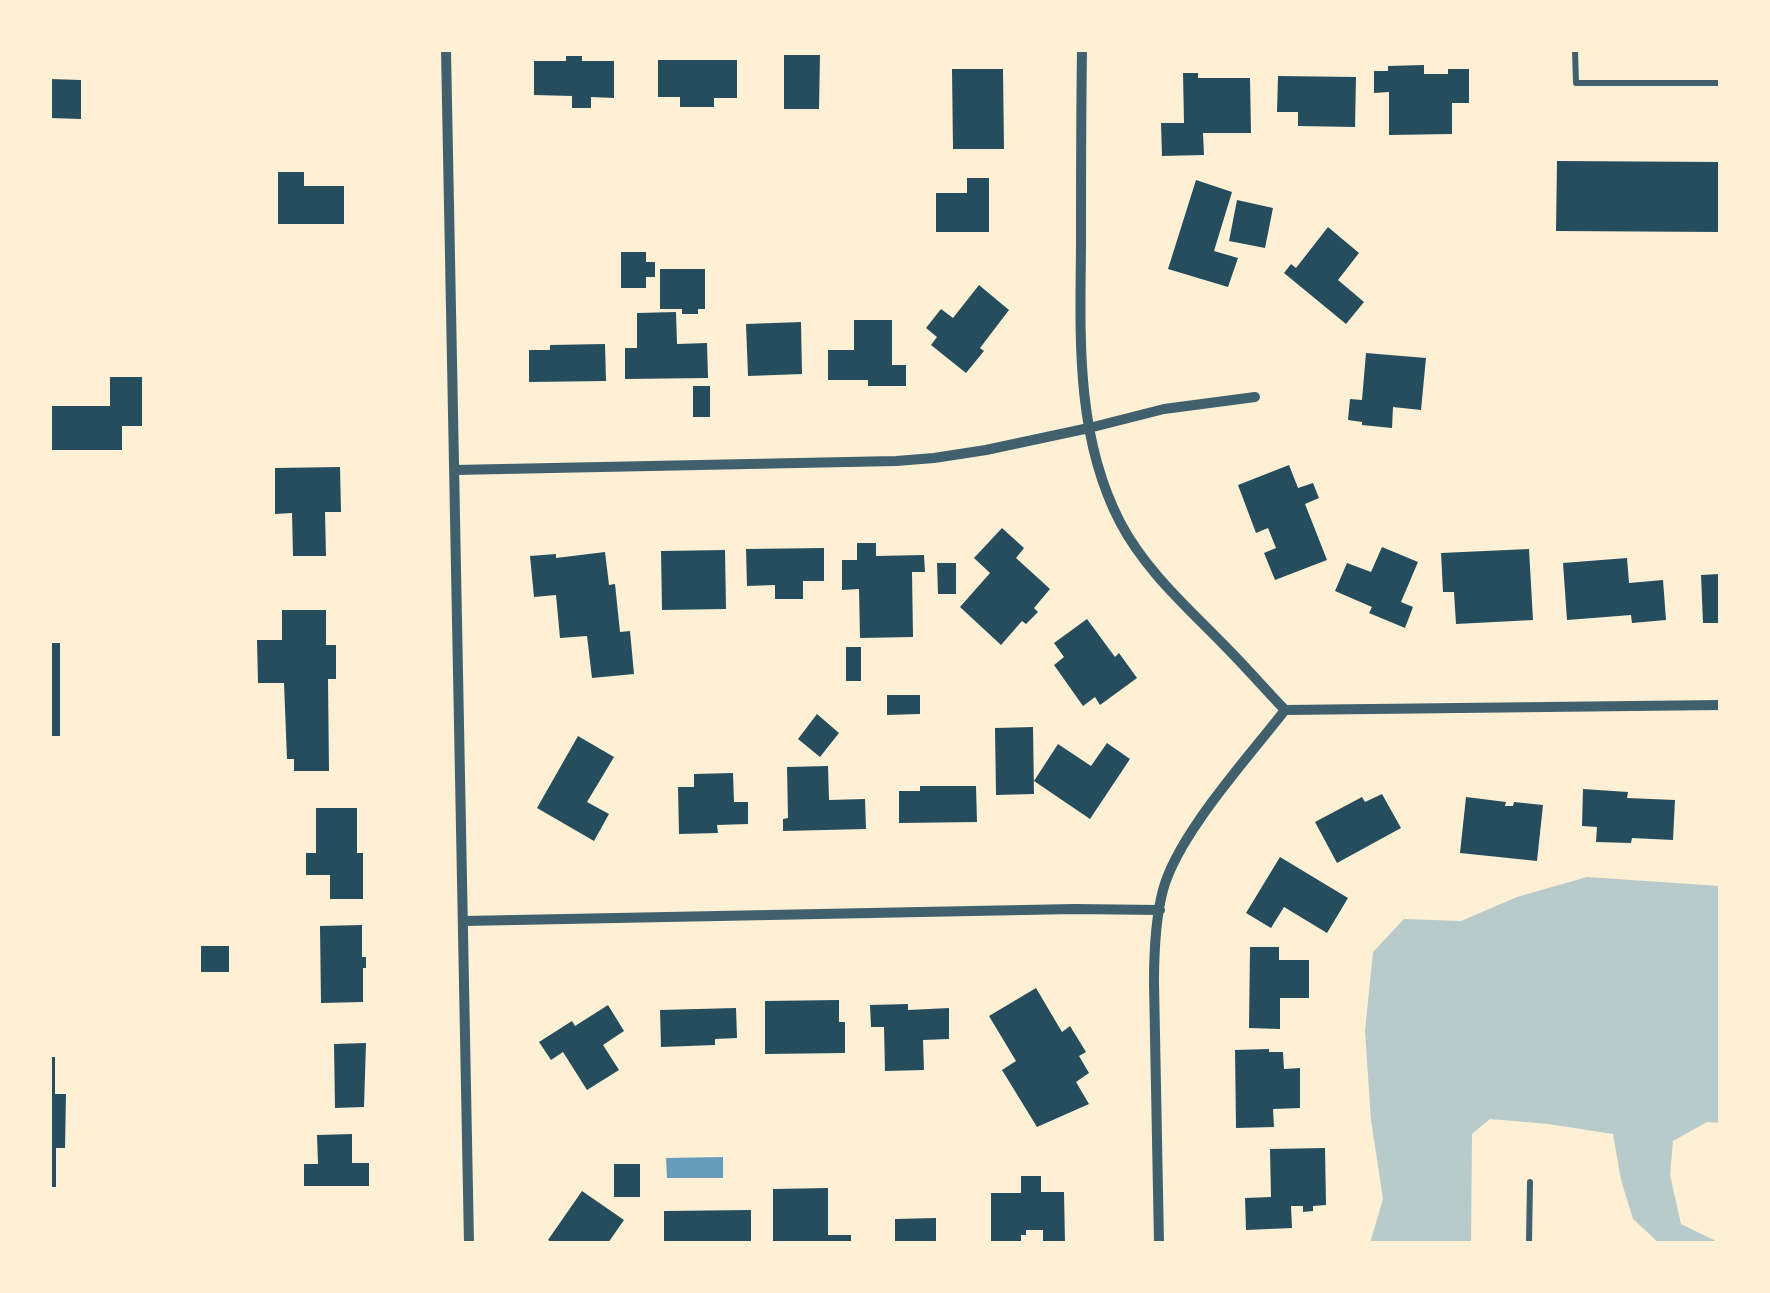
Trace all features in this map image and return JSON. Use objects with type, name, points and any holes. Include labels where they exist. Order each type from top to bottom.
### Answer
[{"type":"street","points":[[446,50],[470,1243]]},
{"type":"street","points":[[1082,50],[1080,364],[1089,428],[1105,485],[1121,523],[1142,556],[1174,596],[1285,710],[1720,704]]},
{"type":"street","points":[[454,470],[896,461],[968,452],[1164,409],[1255,397]]},
{"type":"street","points":[[1159,1243],[1154,946],[1163,892],[1196,825],[1285,710]]},
{"type":"street","points":[[464,921],[1160,910]]},
{"type":"lane","points":[[1575,50],[1576,82],[1720,83]]},
{"type":"lane","points":[[1529,1243],[1530,1182]]},
{"type":"shaded area","points":[[1587,877],[1720,886],[1720,1123],[1707,1122],[1673,1141],[1670,1175],[1681,1224],[1720,1243],[1659,1243],[1633,1219],[1613,1134],[1490,1119],[1472,1134],[1471,1243],[1370,1243],[1383,1199],[1371,1120],[1365,1031],[1373,952],[1404,919],[1461,921],[1517,897]]},
{"type":"water","points":[[723,1157],[723,1178],[667,1178],[666,1158]]},
{"type":"building","points":[[784,55],[820,55],[819,109],[784,109]]},
{"type":"building","points":[[566,56],[582,56],[582,61],[614,61],[614,98],[591,97],[591,108],[572,108],[572,96],[534,95],[534,61],[566,61]]},
{"type":"building","points":[[658,60],[737,60],[737,98],[714,98],[714,107],[680,107],[680,97],[658,97]]},
{"type":"building","points":[[1424,65],[1424,74],[1469,69],[1469,103],[1452,103],[1452,134],[1389,135],[1389,92],[1374,93],[1374,71],[1388,71],[1388,66]]},
{"type":"building","points":[[952,69],[1003,69],[1004,149],[953,149]]},
{"type":"building","points":[[1183,73],[1198,73],[1198,78],[1250,78],[1251,133],[1203,133],[1204,155],[1162,156],[1161,123],[1184,123]]},
{"type":"building","points":[[1278,76],[1356,77],[1355,127],[1298,126],[1298,112],[1277,112]]},
{"type":"building","points":[[50,79],[81,80],[81,119],[50,118]]},
{"type":"building","points":[[1557,161],[1720,162],[1720,232],[1556,231]]},
{"type":"building","points":[[278,172],[304,172],[304,186],[344,186],[344,224],[278,224]]},
{"type":"building","points":[[967,178],[989,178],[989,232],[936,232],[936,193],[967,193]]},
{"type":"building","points":[[1196,180],[1232,192],[1214,251],[1238,258],[1228,287],[1168,269]]},
{"type":"building","points":[[1237,200],[1273,208],[1265,248],[1229,241]]},
{"type":"building","points":[[1328,227],[1359,253],[1338,280],[1364,302],[1346,324],[1284,273],[1291,264],[1296,268]]},
{"type":"building","points":[[621,252],[646,252],[646,262],[655,262],[655,277],[646,277],[646,288],[621,288]]},
{"type":"building","points":[[660,269],[705,269],[705,309],[698,309],[698,314],[682,314],[682,309],[660,309]]},
{"type":"building","points":[[979,285],[1009,310],[966,373],[931,345],[937,337],[926,328],[941,309],[953,318]]},
{"type":"building","points":[[676,312],[677,344],[707,343],[708,378],[625,379],[625,348],[637,348],[637,313]]},
{"type":"building","points":[[854,320],[892,320],[892,365],[906,365],[906,386],[868,386],[868,380],[828,380],[828,350],[854,350]]},
{"type":"building","points":[[801,322],[802,374],[748,376],[746,324]]},
{"type":"building","points":[[605,344],[606,381],[529,382],[529,350],[550,350],[550,345]]},
{"type":"building","points":[[1366,353],[1426,358],[1421,410],[1393,407],[1392,428],[1348,420],[1350,399],[1362,400]]},
{"type":"building","points":[[110,377],[142,377],[142,426],[122,426],[122,450],[50,450],[50,406],[110,406]]},
{"type":"building","points":[[693,386],[710,386],[710,417],[693,417]]},
{"type":"building","points":[[1289,465],[1298,488],[1313,483],[1319,498],[1305,504],[1327,560],[1275,580],[1264,553],[1276,548],[1268,528],[1256,533],[1238,485]]},
{"type":"building","points":[[340,467],[341,512],[325,512],[326,556],[293,556],[292,513],[275,514],[275,468]]},
{"type":"building","points":[[1002,528],[1024,548],[1016,558],[1050,589],[1034,608],[1038,612],[1026,624],[1022,621],[1001,645],[960,607],[990,573],[974,558]]},
{"type":"building","points":[[857,543],[876,543],[876,556],[924,555],[925,572],[912,572],[913,637],[860,638],[859,589],[842,590],[842,560],[857,560]]},
{"type":"building","points":[[1382,547],[1418,562],[1401,602],[1413,607],[1405,628],[1369,613],[1372,607],[1335,591],[1347,563],[1371,572]]},
{"type":"building","points":[[824,548],[824,581],[803,581],[803,599],[775,599],[775,585],[747,586],[746,549]]},
{"type":"building","points":[[1529,549],[1533,620],[1456,624],[1454,592],[1443,592],[1441,553]]},
{"type":"building","points":[[725,550],[726,609],[662,610],[661,551]]},
{"type":"building","points":[[605,552],[609,585],[615,584],[620,632],[630,631],[634,674],[592,678],[587,636],[560,638],[556,595],[534,597],[530,556],[556,554],[556,558]]},
{"type":"building","points":[[1627,558],[1629,583],[1663,580],[1666,620],[1632,623],[1631,615],[1567,620],[1563,563]]},
{"type":"building","points":[[937,563],[956,563],[956,594],[938,594]]},
{"type":"building","points":[[1720,574],[1720,623],[1703,623],[1701,575]]},
{"type":"building","points":[[282,610],[326,610],[326,645],[336,645],[336,679],[328,679],[329,771],[294,771],[294,759],[287,759],[284,683],[258,683],[257,640],[282,640]]},
{"type":"building","points":[[1087,619],[1115,657],[1119,653],[1137,678],[1100,705],[1095,697],[1083,706],[1054,665],[1064,657],[1054,643]]},
{"type":"building","points":[[50,643],[60,643],[60,736],[50,736]]},
{"type":"building","points":[[846,647],[861,647],[861,681],[846,681]]},
{"type":"building","points":[[887,695],[920,695],[920,714],[887,715]]},
{"type":"building","points":[[817,714],[839,733],[820,757],[798,739]]},
{"type":"building","points":[[1033,727],[1034,794],[996,795],[995,728]]},
{"type":"building","points":[[578,736],[614,757],[587,802],[609,814],[594,841],[537,808]]},
{"type":"building","points":[[1107,743],[1130,759],[1090,819],[1034,781],[1058,744],[1091,766]]},
{"type":"building","points":[[828,766],[829,800],[865,799],[866,829],[783,831],[783,819],[788,818],[787,767]]},
{"type":"building","points":[[733,773],[734,802],[748,802],[748,824],[717,825],[718,833],[679,834],[678,787],[694,787],[694,774]]},
{"type":"building","points":[[920,786],[976,786],[977,822],[899,823],[899,791],[920,791]]},
{"type":"building","points":[[1583,789],[1628,792],[1627,798],[1675,800],[1673,840],[1632,838],[1631,843],[1596,842],[1597,827],[1582,826]]},
{"type":"building","points":[[1382,794],[1401,828],[1337,863],[1315,822],[1362,797],[1365,802]]},
{"type":"building","points":[[1466,797],[1506,802],[1505,806],[1513,806],[1514,802],[1543,805],[1537,861],[1460,853]]},
{"type":"building","points":[[316,808],[357,808],[357,853],[363,853],[363,899],[330,899],[330,875],[306,875],[306,853],[316,853]]},
{"type":"building","points":[[1280,857],[1348,898],[1327,933],[1284,907],[1271,928],[1246,913]]},
{"type":"building","points":[[362,925],[362,957],[366,957],[363,1002],[321,1003],[320,926]]},
{"type":"building","points":[[201,946],[229,946],[229,972],[201,972]]},
{"type":"building","points":[[1250,947],[1279,947],[1279,960],[1309,960],[1309,998],[1280,998],[1280,1029],[1249,1028]]},
{"type":"building","points":[[1036,988],[1062,1032],[1070,1026],[1086,1052],[1079,1056],[1089,1073],[1076,1082],[1089,1104],[1037,1127],[1002,1070],[1016,1061],[989,1016]]},
{"type":"building","points":[[839,1000],[839,1022],[845,1022],[845,1053],[765,1054],[765,1001]]},
{"type":"building","points":[[908,1004],[908,1010],[949,1008],[949,1039],[923,1040],[924,1070],[885,1071],[884,1027],[871,1027],[870,1005]]},
{"type":"building","points":[[608,1005],[624,1031],[603,1045],[619,1070],[587,1090],[563,1052],[551,1060],[539,1042]]},
{"type":"building","points":[[736,1008],[737,1038],[715,1039],[715,1045],[661,1047],[660,1010]]},
{"type":"building","points":[[366,1043],[364,1107],[335,1108],[334,1044]]},
{"type":"building","points":[[1235,1050],[1283,1052],[1284,1069],[1300,1068],[1300,1108],[1273,1109],[1274,1127],[1236,1128]]},
{"type":"building","points":[[50,1057],[55,1057],[55,1094],[66,1094],[65,1148],[56,1148],[56,1187],[50,1187]]},
{"type":"building","points":[[352,1134],[352,1163],[369,1163],[369,1186],[304,1186],[304,1164],[318,1164],[317,1135]]},
{"type":"building","points":[[1325,1148],[1326,1205],[1303,1212],[1303,1206],[1291,1206],[1292,1228],[1246,1230],[1245,1198],[1271,1197],[1270,1149]]},
{"type":"building","points":[[614,1164],[640,1164],[640,1197],[614,1197]]},
{"type":"building","points":[[1021,1176],[1041,1176],[1041,1192],[1064,1192],[1065,1243],[1043,1243],[1043,1230],[1026,1230],[1021,1243],[991,1243],[991,1193],[1021,1193]]},
{"type":"building","points":[[828,1188],[828,1235],[851,1235],[851,1243],[773,1243],[773,1189]]},
{"type":"building","points":[[582,1191],[624,1220],[608,1243],[548,1240]]},
{"type":"building","points":[[751,1210],[751,1243],[664,1243],[664,1211]]},
{"type":"building","points":[[936,1218],[936,1243],[895,1243],[895,1219]]}]
